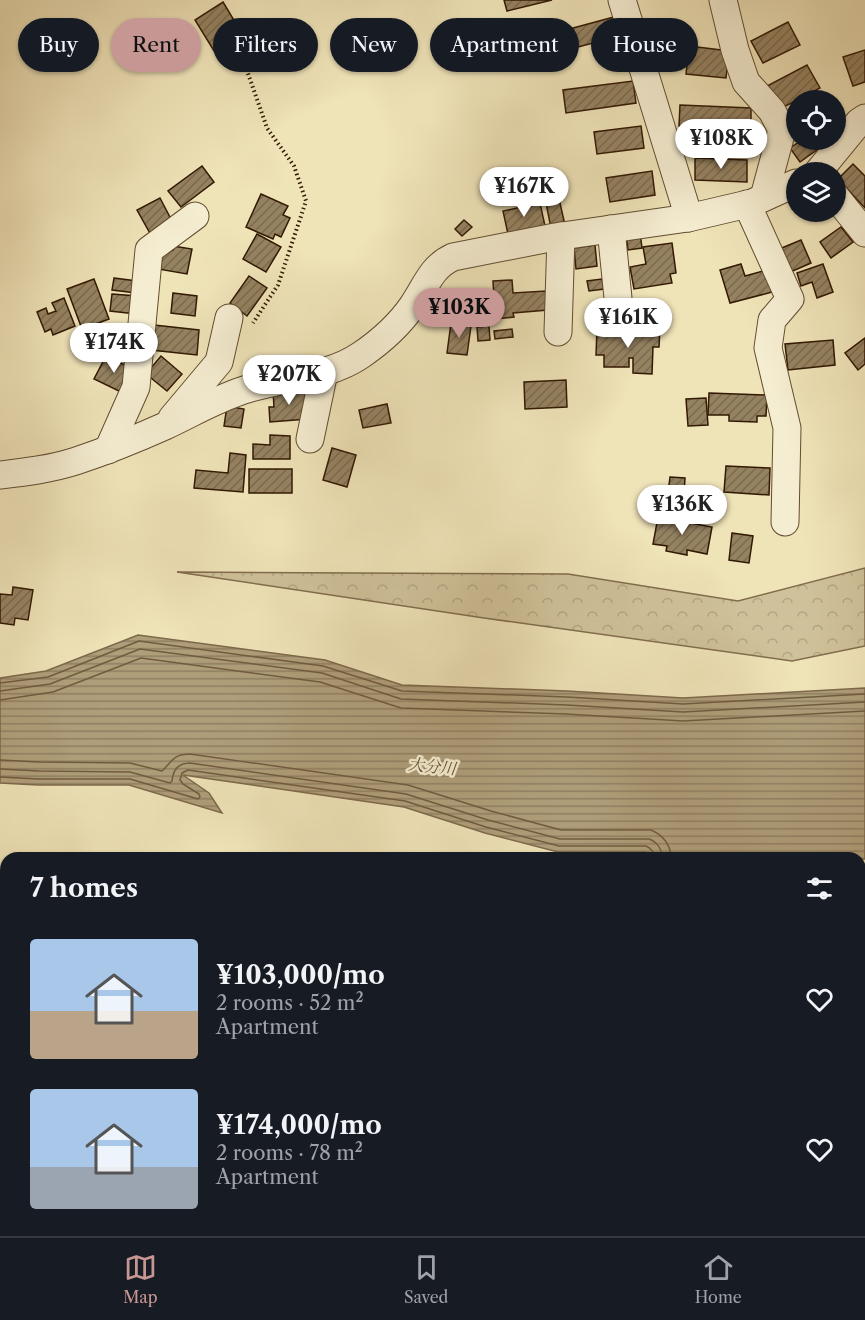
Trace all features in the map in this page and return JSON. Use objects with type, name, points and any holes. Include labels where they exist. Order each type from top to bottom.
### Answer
[{"type":"street","points":[[622,0],[688,218]]},
{"type":"street","points":[[723,0],[735,50],[746,81],[772,111],[782,130],[756,201],[790,299],[772,320],[768,348],[787,428],[785,522]]},
{"type":"street","points":[[826,162],[859,122],[865,118]]},
{"type":"street","points":[[0,475],[41,470],[75,461],[108,450],[244,390],[324,372],[359,356],[402,319],[436,268],[443,261],[453,257],[561,236],[688,218],[756,201],[786,188]]},
{"type":"street","points":[[846,209],[865,233]]},
{"type":"street","points":[[108,450],[136,387],[149,250],[195,216]]},
{"type":"street","points":[[611,229],[618,298]]},
{"type":"street","points":[[558,332],[561,236]]},
{"type":"street","points":[[166,425],[219,362],[238,324]]},
{"type":"street","points":[[310,439],[324,372]]},
{"type":"path","points":[[238,324],[253,323],[278,285],[306,201],[294,166],[267,128],[247,72]]},
{"type":"green space","points":[[865,568],[865,646],[792,661],[177,572],[568,574],[738,601]]},
{"type":"water","name":"大分川","points":[[138,635],[325,660],[402,685],[683,698],[865,688],[865,852],[558,852],[485,833],[404,807],[183,775],[209,793],[222,813],[129,785],[0,783],[0,678],[46,671]]},
{"type":"building","points":[[504,0],[552,0],[507,11]]},
{"type":"building","points":[[223,2],[233,18],[213,18],[213,49],[201,30],[201,18],[198,18]]},
{"type":"building","points":[[788,22],[800,45],[763,63],[751,41]]},
{"type":"building","points":[[591,23],[591,44],[579,47],[579,26]]},
{"type":"building","points":[[698,47],[729,51],[726,78],[686,74],[686,72],[698,72]]},
{"type":"building","points":[[865,50],[865,82],[853,86],[843,57]]},
{"type":"building","points":[[807,65],[820,88],[786,90],[786,106],[780,109],[767,86]]},
{"type":"building","points":[[633,81],[636,103],[566,113],[563,90]]},
{"type":"building","points":[[680,105],[751,108],[751,129],[679,126]]},
{"type":"building","points":[[641,126],[644,148],[597,154],[594,132]]},
{"type":"building","points":[[791,150],[817,150],[800,162]]},
{"type":"building","points":[[695,158],[747,160],[747,182],[695,180]]},
{"type":"building","points":[[853,164],[865,176],[865,208],[846,188],[846,171]]},
{"type":"building","points":[[202,166],[214,182],[181,207],[168,191]]},
{"type":"building","points":[[652,171],[655,195],[610,202],[606,178]]},
{"type":"building","points":[[557,190],[565,225],[551,228],[544,193]]},
{"type":"building","points":[[261,194],[288,206],[283,215],[290,218],[281,237],[275,234],[273,239],[246,227]]},
{"type":"building","points":[[160,198],[173,223],[151,235],[137,210]]},
{"type":"building","points":[[540,203],[545,226],[508,234],[503,211]]},
{"type":"building","points":[[464,220],[472,227],[462,236],[455,229]]},
{"type":"building","points":[[841,227],[853,242],[831,258],[820,242]]},
{"type":"building","points":[[640,232],[642,248],[628,250],[626,234]]},
{"type":"building","points":[[257,234],[281,247],[266,272],[243,259]]},
{"type":"building","points":[[801,240],[811,263],[788,273],[777,250]]},
{"type":"building","points":[[672,243],[676,273],[670,274],[672,283],[634,289],[630,267],[646,264],[643,247]]},
{"type":"building","points":[[595,245],[597,266],[576,269],[574,248]]},
{"type":"building","points":[[173,246],[192,249],[187,274],[158,269],[162,248],[173,250]]},
{"type":"building","points":[[741,264],[745,276],[770,269],[776,291],[730,303],[720,270]]},
{"type":"building","points":[[823,264],[833,292],[817,298],[812,282],[801,286],[797,273]]},
{"type":"building","points":[[249,276],[267,288],[247,316],[230,303]]},
{"type":"building","points":[[114,278],[137,281],[136,293],[112,290]]},
{"type":"building","points":[[94,279],[109,319],[82,329],[67,289]]},
{"type":"building","points":[[602,279],[604,289],[589,291],[587,281]]},
{"type":"building","points":[[512,280],[513,293],[546,291],[548,310],[513,313],[514,317],[495,319],[493,281]]},
{"type":"building","points":[[173,293],[197,296],[195,316],[171,313]]},
{"type":"building","points":[[112,294],[137,296],[136,314],[110,311]]},
{"type":"building","points":[[64,298],[75,326],[53,335],[51,329],[45,332],[37,312],[46,308],[48,314],[56,311],[52,303]]},
{"type":"building","points":[[456,312],[470,314],[468,324],[455,322]]},
{"type":"building","points":[[451,323],[471,326],[467,355],[447,353]]},
{"type":"building","points":[[154,325],[199,330],[197,355],[151,350]]},
{"type":"building","points":[[489,326],[490,340],[478,341],[477,327]]},
{"type":"building","points":[[512,329],[513,337],[495,339],[494,331]]},
{"type":"building","points":[[597,329],[612,329],[611,335],[622,335],[622,333],[642,333],[642,329],[660,329],[659,347],[653,347],[652,374],[633,373],[633,358],[629,358],[629,367],[604,367],[604,355],[596,355]]},
{"type":"building","points":[[865,338],[865,364],[858,370],[845,353]]},
{"type":"building","points":[[833,340],[835,365],[788,370],[785,344]]},
{"type":"building","points":[[106,356],[133,369],[121,392],[94,379]]},
{"type":"building","points":[[161,356],[182,374],[167,391],[146,374]]},
{"type":"building","points":[[566,380],[567,407],[525,409],[524,382]]},
{"type":"building","points":[[306,389],[308,419],[270,422],[269,407],[274,407],[273,391]]},
{"type":"building","points":[[709,393],[767,395],[766,416],[757,416],[757,422],[729,421],[729,415],[708,415]]},
{"type":"building","points":[[706,398],[708,425],[688,426],[686,399]]},
{"type":"building","points":[[387,404],[391,423],[363,428],[359,410]]},
{"type":"building","points":[[227,406],[244,409],[241,428],[224,426]]},
{"type":"building","points":[[270,435],[290,436],[290,459],[253,459],[253,444],[270,445]]},
{"type":"building","points":[[332,448],[356,455],[347,487],[323,480]]},
{"type":"building","points":[[230,453],[246,455],[243,492],[194,488],[196,470],[228,473]]},
{"type":"building","points":[[726,466],[770,468],[769,495],[724,492]]},
{"type":"building","points":[[249,469],[292,469],[292,493],[249,493]]},
{"type":"building","points":[[670,477],[685,478],[684,494],[668,493]]},
{"type":"building","points":[[659,498],[670,499],[668,512],[657,511]]},
{"type":"building","points":[[658,517],[712,527],[707,554],[687,550],[687,555],[666,551],[667,546],[653,544]]},
{"type":"building","points":[[732,533],[753,536],[749,563],[729,560]]},
{"type":"building","points":[[13,587],[33,590],[28,620],[15,618],[14,625],[0,623],[0,594],[12,595]]}]
